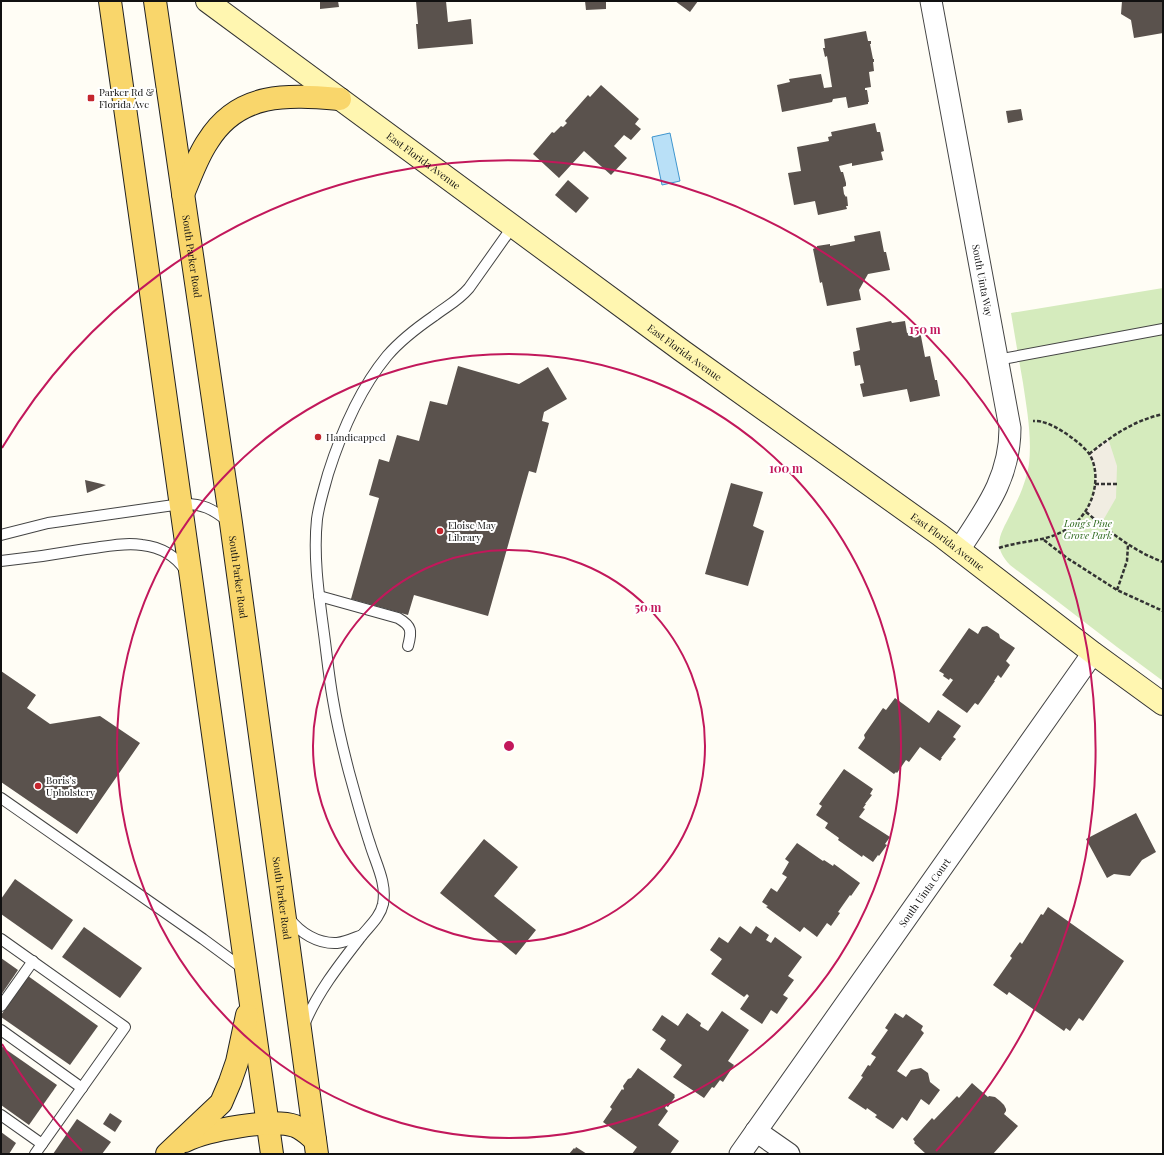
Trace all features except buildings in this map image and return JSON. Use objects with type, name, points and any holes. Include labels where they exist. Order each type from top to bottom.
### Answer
[{"type":"main road","points":[[110,1],[272,1154]]},
{"type":"main road","name":"South Parker Road","points":[[156,1],[231,523],[316,1147]]},
{"type":"main road","points":[[183,194],[208,141],[221,124],[237,110],[262,100],[277,98],[308,97],[340,99]]},
{"type":"main road","points":[[170,1151],[221,1103],[237,1062],[250,998]]},
{"type":"main road","points":[[170,1151],[190,1139],[205,1133],[268,1123],[279,1123],[295,1126],[302,1130],[316,1147]]},
{"type":"street","name":"East Florida Avenue","points":[[207,1],[714,374],[933,530],[1093,653],[1163,704]]},
{"type":"street","name":"South Uinta Way","points":[[931,1],[1010,428],[1010,442],[1005,468],[999,483],[986,508],[959,550]]},
{"type":"street","name":"South Uinta Court","points":[[740,1154],[1093,653]]},
{"type":"street","points":[[756,1131],[789,1154]]},
{"type":"lane","points":[[300,1033],[318,995],[377,917],[381,910],[384,893],[383,885],[361,816],[346,760],[333,700],[316,564],[317,516],[325,484],[345,427],[374,373],[395,347],[432,317],[457,301],[470,288],[513,226]]},
{"type":"lane","points":[[997,360],[1162,330]]},
{"type":"lane","points":[[1,535],[48,523],[181,504],[196,505],[208,508],[231,523]]},
{"type":"lane","points":[[1,561],[119,544],[143,545],[170,553],[181,563],[192,579]]},
{"type":"lane","points":[[319,596],[398,618],[411,630],[408,646]]},
{"type":"lane","points":[[1,798],[198,936],[246,972]]},
{"type":"lane","points":[[284,911],[297,928],[315,939],[324,942],[342,942],[362,935]]},
{"type":"lane","points":[[1,939],[125,1027],[35,1154]]},
{"type":"lane","points":[[1,1006],[33,961]]},
{"type":"lane","points":[[1,1030],[82,1088]]},
{"type":"lane","points":[[1,1116],[42,1144]]},
{"type":"path","points":[[1089,454],[1108,438],[1134,423],[1148,417],[1163,414]]},
{"type":"path","points":[[999,548],[1022,542],[1044,540],[1063,533],[1076,523],[1086,512],[1092,498],[1095,484],[1094,468],[1089,454],[1074,439],[1056,427],[1042,421],[1029,421]]},
{"type":"path","points":[[1095,484],[1117,484]]},
{"type":"path","points":[[1086,512],[1128,545],[1163,562]]},
{"type":"path","points":[[1044,540],[1067,558],[1117,590],[1163,611]]},
{"type":"path","points":[[1117,590],[1127,561],[1128,545]]},
{"type":"green space","name":"Long's Pine Grove Park","points":[[1163,288],[1163,681],[1010,565],[1004,558],[999,545],[1001,533],[1017,502],[1024,483],[1028,471],[1030,454],[1023,383],[1011,313]]},
{"type":"shaded area","points":[[1108,438],[1117,466],[1116,498],[1101,524],[1086,512],[1092,498],[1095,484],[1094,468],[1089,454]]},
{"type":"water","points":[[670,133],[680,181],[662,185],[652,137]]},
{"type":"place","name":"Parker Rd & Florida Ave","points":[[91,98]]},
{"type":"place","name":"Handicapped","points":[[318,437]]},
{"type":"place","name":"Eloise May Library","points":[[440,531]]},
{"type":"place","name":"Boris's Upholstery","points":[[38,786]]}]
